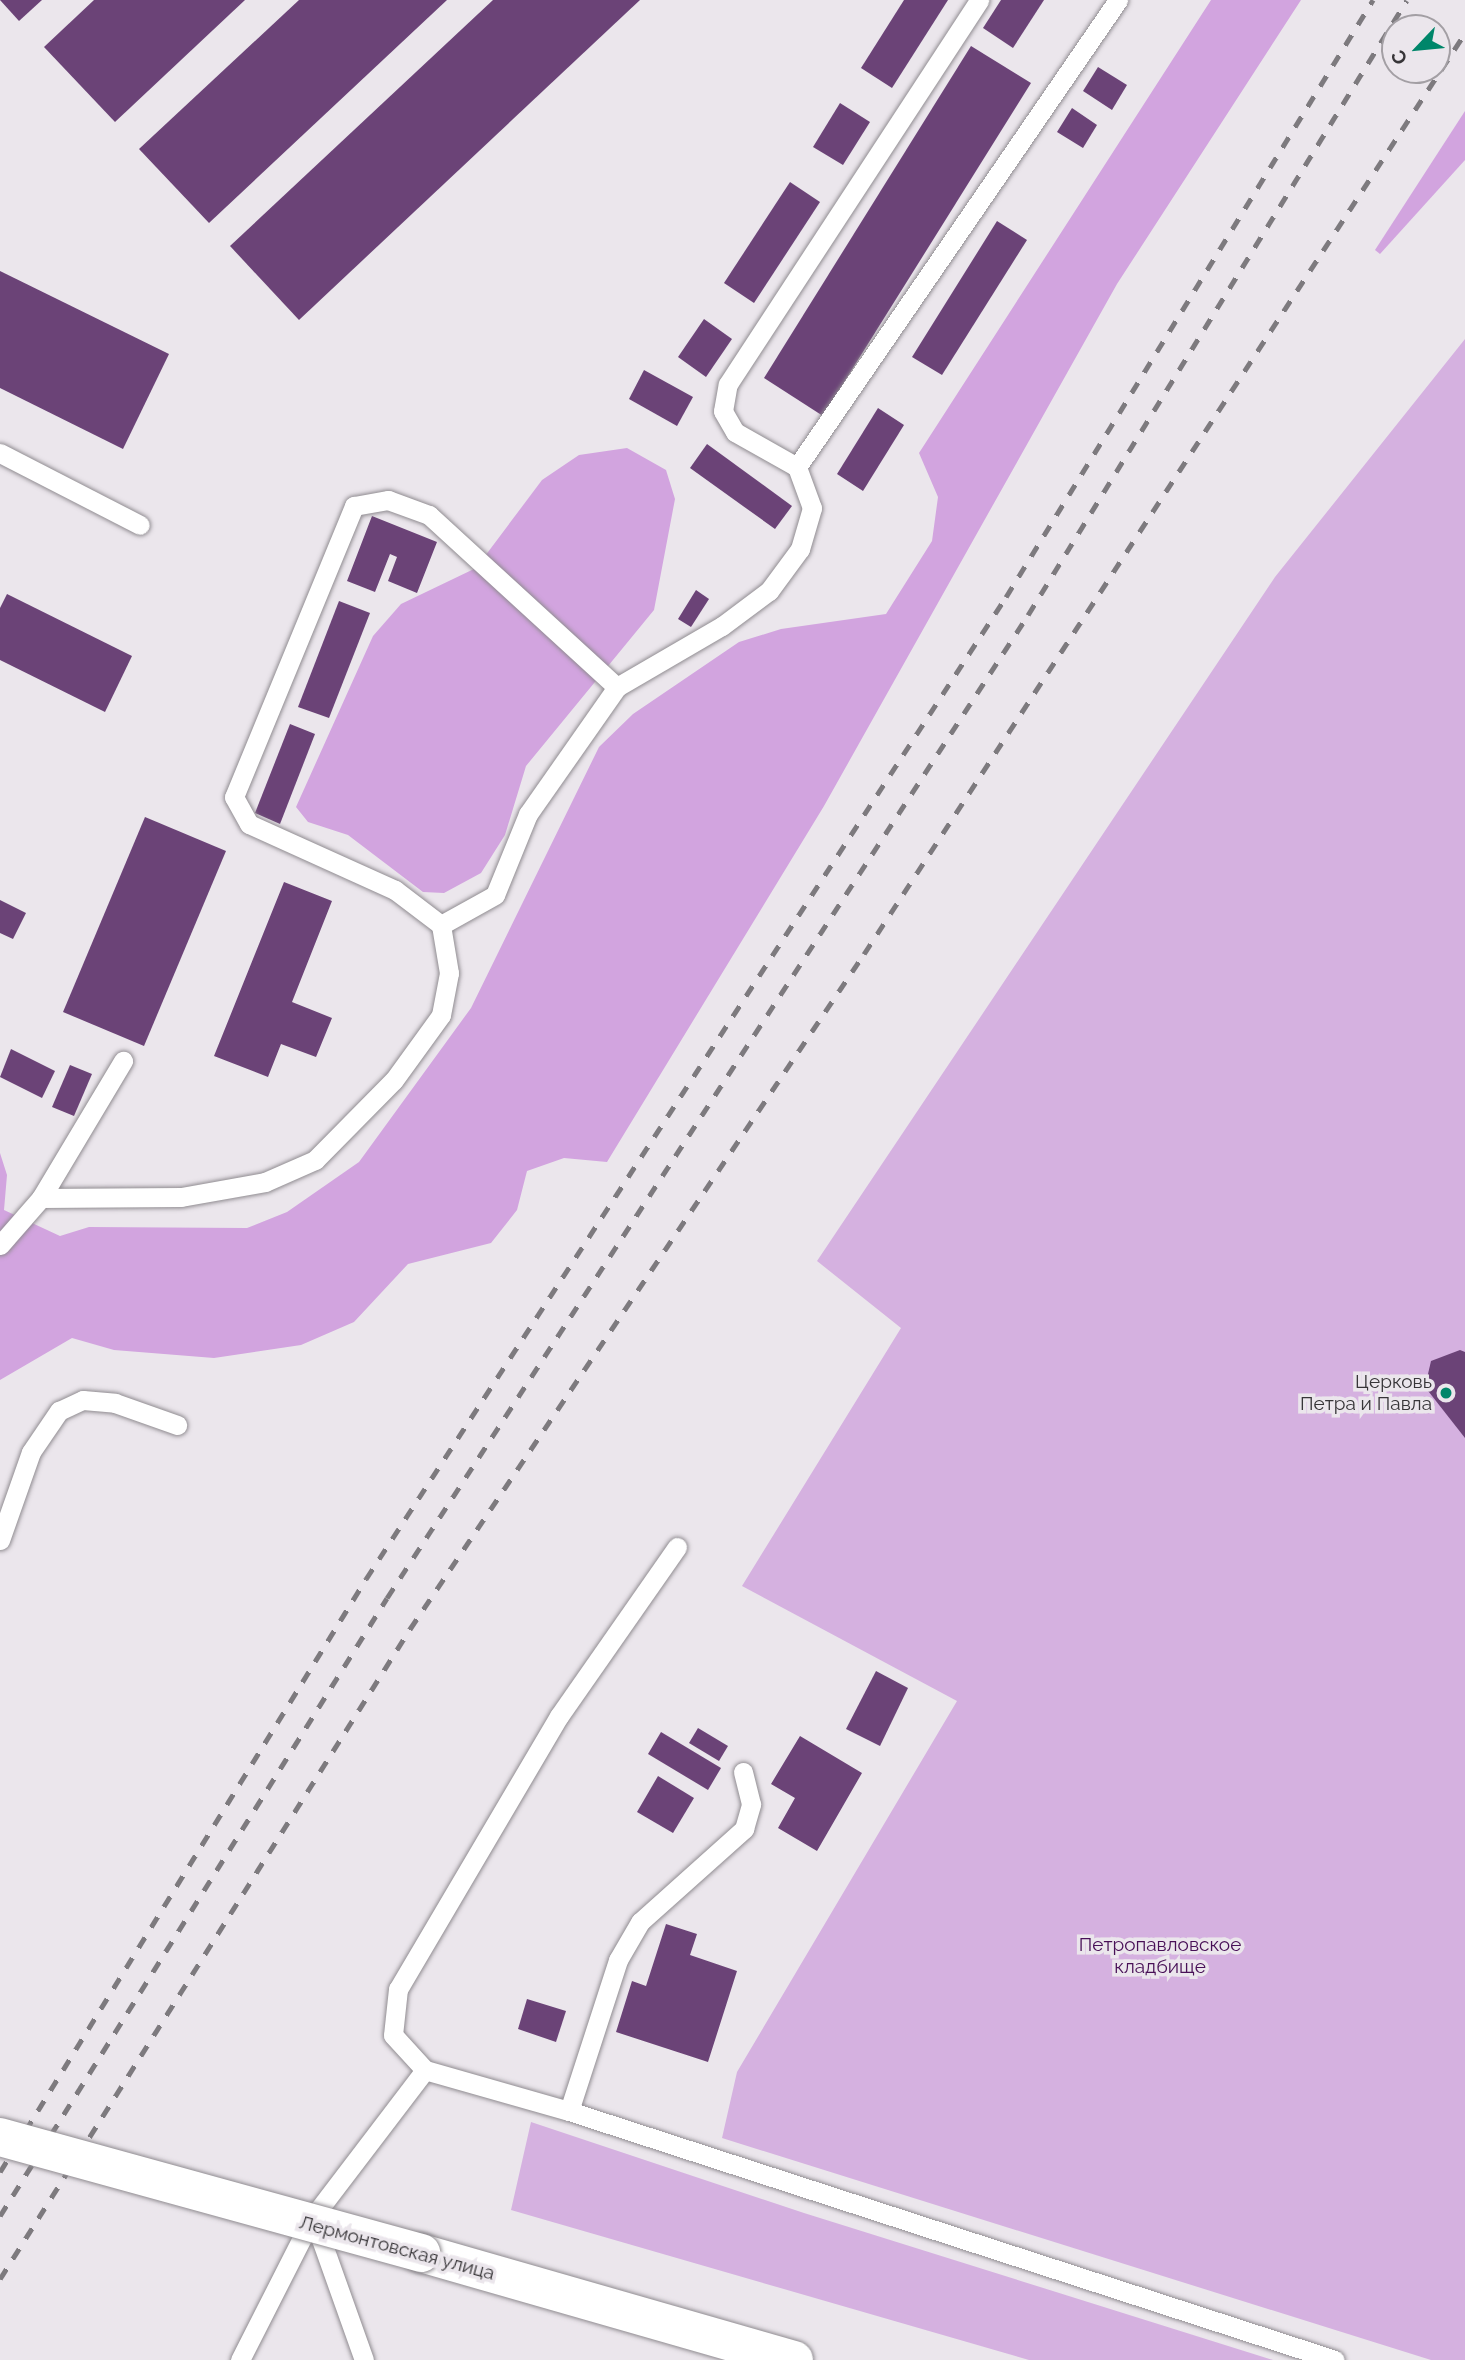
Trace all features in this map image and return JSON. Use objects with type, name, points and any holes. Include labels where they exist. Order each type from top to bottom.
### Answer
[{"type":"main road","name":"Лермонтовская улица","points":[[0,2137],[421,2253],[794,2360]]},
{"type":"lane","points":[[441,925],[495,895],[528,814],[617,687],[722,626],[769,591],[800,549],[812,508],[797,467],[736,432],[723,411],[728,384],[979,0]]},
{"type":"lane","points":[[797,467],[1118,0]]},
{"type":"lane","points":[[0,453],[140,525]]},
{"type":"lane","points":[[41,1198],[181,1197],[265,1182],[315,1160],[394,1080],[441,1015],[449,973],[441,925],[395,890],[249,824],[234,797],[354,506],[388,499],[429,515],[617,687]]},
{"type":"lane","points":[[0,1245],[41,1198],[124,1061]]},
{"type":"lane","points":[[0,1540],[31,1452],[59,1411],[83,1400],[115,1403],[177,1425]]},
{"type":"lane","points":[[677,1547],[559,1716],[398,1989],[393,2035],[425,2070],[569,2111],[1335,2360]]},
{"type":"lane","points":[[569,2111],[618,1960],[640,1923],[744,1829],[751,1804],[743,1772]]},
{"type":"lane","points":[[240,2360],[313,2217],[425,2070]]},
{"type":"lane","points":[[313,2217],[364,2360]]},
{"type":"green space","name":"Петропавловское кладбище","points":[[1465,339],[1465,2360],[1431,2360],[722,2138],[737,2072],[957,1701],[742,1586],[901,1328],[817,1261],[1275,577]]},
{"type":"green space","points":[[531,2122],[804,2213],[1273,2360],[1029,2360],[511,2210]]},
{"type":"shaded area","points":[[1211,0],[1301,0],[1117,284],[824,806],[607,1162],[564,1158],[527,1171],[517,1210],[491,1243],[408,1264],[354,1322],[301,1345],[214,1358],[114,1350],[72,1338],[0,1380],[0,1153],[7,1175],[4,1210],[60,1236],[89,1227],[247,1228],[287,1212],[359,1162],[471,1008],[599,747],[633,714],[739,642],[781,629],[886,614],[932,541],[938,497],[919,453]]},
{"type":"shaded area","points":[[1465,111],[1465,160],[1380,254],[1375,250]]},
{"type":"shaded area","points":[[627,448],[666,470],[675,499],[654,610],[526,766],[505,835],[481,873],[444,893],[423,892],[348,835],[308,822],[296,807],[373,636],[401,604],[476,568],[542,480],[579,455]]},
{"type":"building","points":[[0,0],[42,0],[19,21]]},
{"type":"building","points":[[94,0],[245,0],[115,122],[44,47]]},
{"type":"building","points":[[299,0],[447,0],[209,223],[139,149]]},
{"type":"building","points":[[493,0],[640,0],[299,320],[230,246]]},
{"type":"building","points":[[904,0],[948,0],[892,88],[861,68]]},
{"type":"building","points":[[1001,0],[1044,0],[1013,48],[983,28]]},
{"type":"building","points":[[971,46],[1031,83],[823,416],[764,378]]},
{"type":"building","points":[[1098,67],[1127,85],[1112,110],[1083,91]]},
{"type":"building","points":[[840,103],[870,122],[843,165],[813,147]]},
{"type":"building","points":[[1072,108],[1097,125],[1083,148],[1057,132]]},
{"type":"building","points":[[790,182],[820,202],[754,303],[724,283]]},
{"type":"building","points":[[997,221],[1027,240],[942,375],[912,357]]},
{"type":"building","points":[[0,271],[169,354],[123,449],[0,388]]},
{"type":"building","points":[[704,319],[732,339],[706,377],[678,357]]},
{"type":"building","points":[[644,370],[693,397],[677,426],[629,399]]},
{"type":"building","points":[[878,408],[904,425],[863,491],[837,474]]},
{"type":"building","points":[[707,444],[792,506],[775,529],[690,468]]},
{"type":"building","points":[[372,516],[437,542],[417,593],[388,581],[397,557],[390,554],[375,592],[347,581]]},
{"type":"building","points":[[696,590],[709,599],[691,627],[678,619]]},
{"type":"building","points":[[7,594],[132,656],[105,712],[0,660],[0,608]]},
{"type":"building","points":[[339,601],[370,613],[329,718],[298,707]]},
{"type":"building","points":[[290,724],[315,734],[280,824],[255,813]]},
{"type":"building","points":[[145,817],[226,851],[144,1046],[63,1012]]},
{"type":"building","points":[[284,882],[332,901],[292,1002],[332,1018],[316,1057],[281,1044],[268,1077],[214,1056]]},
{"type":"building","points":[[0,900],[26,913],[13,939],[0,933]]},
{"type":"building","points":[[11,1049],[55,1071],[42,1098],[0,1077]]},
{"type":"building","points":[[70,1065],[92,1074],[74,1116],[52,1107]]},
{"type":"building","name":"Церковь Петра и Павла","points":[[1460,1350],[1465,1352],[1465,1438],[1425,1387],[1431,1361]]},
{"type":"building","points":[[876,1671],[908,1688],[880,1746],[846,1729]]},
{"type":"building","points":[[698,1728],[728,1746],[719,1761],[689,1743]]},
{"type":"building","points":[[661,1732],[721,1768],[708,1790],[648,1754]]},
{"type":"building","points":[[800,1736],[862,1773],[817,1851],[778,1828],[795,1798],[771,1784]]},
{"type":"building","points":[[658,1776],[694,1798],[673,1833],[637,1812]]},
{"type":"building","points":[[666,1924],[697,1934],[690,1955],[737,1971],[708,2062],[616,2032],[632,1981],[646,1986]]},
{"type":"building","points":[[527,1999],[566,2011],[556,2042],[518,2029]]},
{"type":"railway","points":[[0,2172],[366,1579],[1006,597],[1373,0]]},
{"type":"railway","points":[[0,2216],[387,1598],[1028,615],[1407,0]]},
{"type":"railway","points":[[0,2279],[410,1629],[864,954],[1465,33]]},
{"type":"place","name":"Церковь Петра и Павла","points":[[1446,1393]]}]
